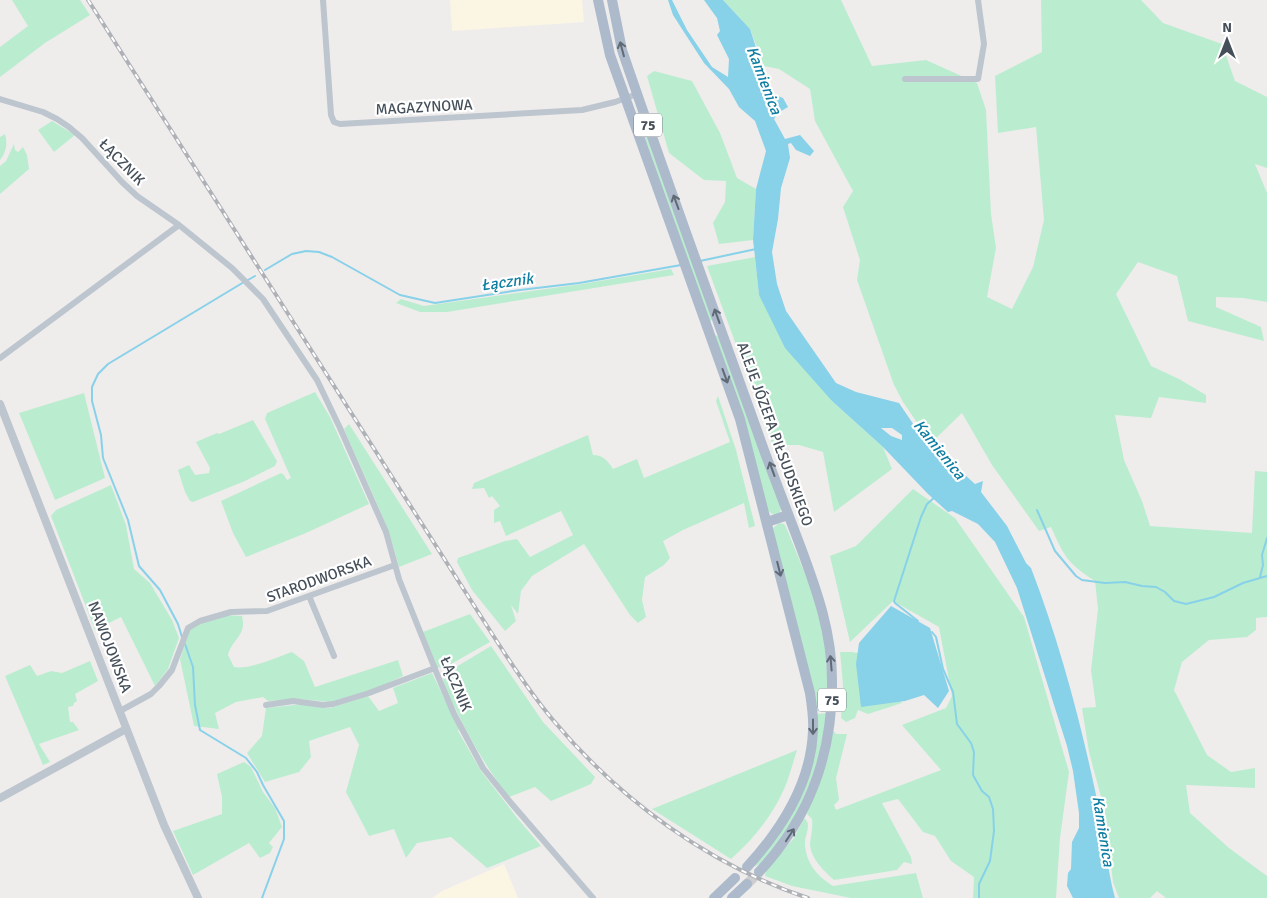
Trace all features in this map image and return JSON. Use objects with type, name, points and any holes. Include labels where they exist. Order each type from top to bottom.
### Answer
[{"type":"main road","name":"ALEJE JÓZEFA PIŁSUDSKIEGO","points":[[598,0],[610,55],[740,419],[810,693],[813,732],[809,759],[797,794],[779,827],[747,867]]},
{"type":"main road","name":"ALEJE JÓZEFA PIŁSUDSKIEGO","points":[[612,0],[622,50],[820,601],[828,636],[832,664],[831,711],[826,746],[819,771],[802,814],[784,844],[759,872]]},
{"type":"main road","points":[[637,131],[649,127]]},
{"type":"main road","points":[[767,522],[788,515]]},
{"type":"main road","points":[[714,898],[735,878]]},
{"type":"main road","points":[[732,898],[747,884]]},
{"type":"street","name":"MAGAZYNOWA","points":[[323,0],[331,115],[334,122],[340,124],[582,110],[626,99],[637,94]]},
{"type":"street","points":[[905,79],[978,79],[984,44],[978,0]]},
{"type":"street","name":"ŁĄCZNIK","points":[[0,99],[26,106],[57,119],[82,138],[137,196],[179,225],[232,268],[263,299],[317,380],[340,428],[386,532],[395,565],[434,668],[454,714],[483,768],[593,898]]},
{"type":"street","points":[[0,358],[179,225]]},
{"type":"street","name":"NAWOJOWSKA","points":[[0,404],[164,825],[198,898]]},
{"type":"street","name":"STARODWORSKA","points":[[120,712],[151,694],[172,670],[188,628],[200,621],[231,612],[267,612],[395,565]]},
{"type":"street","points":[[309,596],[334,656]]},
{"type":"street","points":[[266,705],[293,701],[323,705],[333,704],[368,694],[434,668]]},
{"type":"street","points":[[0,798],[126,729]]},
{"type":"shaded area","points":[[450,0],[582,0],[584,22],[452,31]]},
{"type":"shaded area","points":[[504,864],[518,898],[432,898],[442,891]]},
{"type":"green space","points":[[12,0],[80,0],[90,15],[45,43],[0,77],[0,47],[28,26]]},
{"type":"green space","points":[[723,0],[841,0],[872,66],[926,60],[977,83],[986,110],[991,214],[996,248],[987,297],[1012,309],[1033,267],[1044,220],[1036,127],[998,133],[995,76],[1042,52],[1041,0],[1141,0],[1163,23],[1222,44],[1235,81],[1267,97],[1267,168],[1255,164],[1267,193],[1267,302],[1243,298],[1216,297],[1216,307],[1261,327],[1264,341],[1188,321],[1177,276],[1138,262],[1116,294],[1151,366],[1179,379],[1206,395],[1206,403],[1159,397],[1151,418],[1115,415],[1124,460],[1142,501],[1150,526],[1252,533],[1255,471],[1267,472],[1267,617],[1256,618],[1256,630],[1247,637],[1209,640],[1182,662],[1174,690],[1207,755],[1231,772],[1255,768],[1255,788],[1186,785],[1190,813],[1229,848],[1267,876],[1267,898],[1166,898],[1157,891],[1150,898],[1119,898],[1113,882],[1104,808],[1089,752],[1082,708],[1096,707],[1091,670],[1098,609],[1095,581],[1078,569],[1067,558],[1051,527],[1039,531],[992,465],[962,413],[931,443],[903,402],[894,385],[857,280],[860,260],[843,207],[853,191],[815,121],[810,89],[779,69],[764,66],[750,29]]},
{"type":"green space","points":[[654,71],[692,81],[720,133],[737,178],[756,189],[753,240],[719,244],[713,223],[725,202],[726,181],[704,180],[669,153],[647,76]]},
{"type":"green space","points":[[52,121],[75,135],[54,152],[38,130]]},
{"type":"green space","points":[[5,134],[6,148],[0,160],[0,137]]},
{"type":"green space","points":[[647,134],[713,318],[710,322],[644,135]]},
{"type":"green space","points":[[14,144],[15,150],[18,152],[23,147],[27,155],[29,169],[0,194],[0,166],[6,161]]},
{"type":"green space","points":[[755,257],[759,295],[832,401],[883,447],[892,469],[834,512],[823,452],[799,445],[773,445],[707,266]]},
{"type":"green space","points":[[671,269],[674,275],[447,312],[420,312],[396,303],[401,299],[424,306],[582,284]]},
{"type":"green space","points":[[715,335],[719,337],[781,507],[780,513],[774,515],[768,511]]},
{"type":"green space","points":[[315,392],[330,417],[369,504],[306,533],[246,557],[233,533],[221,501],[281,473],[287,480],[291,478],[265,419],[267,413]]},
{"type":"green space","points":[[84,393],[105,478],[55,500],[19,413]]},
{"type":"green space","points":[[718,396],[736,450],[755,526],[749,528],[744,503],[663,541],[670,558],[664,565],[645,577],[642,600],[646,617],[638,623],[630,615],[584,544],[532,576],[521,591],[518,614],[511,605],[516,621],[505,631],[472,590],[457,562],[458,558],[505,541],[517,539],[530,557],[573,535],[561,511],[506,536],[500,521],[494,523],[494,510],[500,506],[492,496],[489,498],[484,488],[472,489],[474,483],[588,435],[593,455],[605,459],[613,469],[637,459],[644,478],[730,442],[716,401]]},
{"type":"green space","points":[[253,420],[277,461],[275,466],[245,481],[193,502],[190,501],[178,470],[189,465],[195,475],[209,473],[210,468],[196,442]]},
{"type":"green space","points":[[349,424],[432,554],[399,567],[388,531],[344,429]]},
{"type":"green space","points":[[111,485],[126,525],[134,569],[150,583],[172,620],[179,638],[168,669],[155,686],[121,617],[95,630],[51,516],[56,510]]},
{"type":"green space","points":[[913,489],[955,518],[1024,617],[1069,772],[1060,838],[1056,898],[973,898],[974,877],[951,861],[935,836],[923,832],[898,799],[882,803],[911,857],[912,864],[904,862],[897,870],[834,880],[818,864],[812,854],[810,843],[812,819],[807,814],[820,780],[833,730],[836,734],[847,734],[836,778],[839,800],[834,805],[836,810],[941,770],[902,725],[946,708],[952,696],[939,627],[893,601],[850,642],[830,556],[856,546]]},
{"type":"green space","points":[[779,523],[784,524],[786,527],[812,591],[826,645],[828,710],[816,711],[774,534],[773,528]]},
{"type":"green space","points":[[470,614],[490,642],[444,668],[437,667],[423,632]]},
{"type":"green space","points":[[226,615],[242,616],[241,633],[228,655],[234,667],[248,667],[292,652],[304,661],[315,687],[398,660],[403,676],[377,688],[330,702],[299,699],[268,701],[263,697],[236,702],[215,713],[219,729],[194,726],[180,659],[190,629],[201,623]]},
{"type":"green space","points":[[491,646],[543,722],[595,777],[591,784],[551,801],[535,787],[509,797],[501,787],[468,733],[448,695],[443,678],[451,670]]},
{"type":"green space","points":[[840,652],[864,654],[878,679],[902,703],[868,714],[858,710],[855,718],[846,722],[841,718],[843,685]]},
{"type":"green space","points":[[90,661],[98,681],[75,694],[77,701],[73,706],[68,707],[70,722],[73,722],[79,730],[39,744],[50,762],[43,765],[5,676],[30,665],[37,676],[51,671],[62,673]]},
{"type":"green space","points":[[432,673],[459,729],[458,731],[481,771],[541,846],[487,868],[451,837],[417,843],[406,858],[394,829],[369,836],[346,792],[359,745],[350,727],[309,741],[311,757],[299,772],[265,782],[247,753],[262,736],[266,708],[303,704],[330,708],[368,696],[379,711],[398,703],[393,688]]},
{"type":"green space","points":[[828,713],[823,742],[812,779],[789,830],[760,864],[751,868],[792,811],[816,714]]},
{"type":"green space","points":[[797,750],[787,782],[775,807],[755,835],[731,859],[652,809]]},
{"type":"green space","points":[[244,762],[251,767],[263,792],[275,808],[282,827],[269,843],[273,847],[270,853],[260,858],[249,843],[193,875],[173,831],[222,814],[222,797],[217,774]]},
{"type":"green space","points":[[804,818],[808,824],[805,844],[810,863],[822,878],[833,886],[916,873],[923,898],[851,898],[792,886],[765,876],[766,871],[794,838]]},
{"type":"water","name":"Kamienica","points":[[668,0],[672,0],[687,30],[712,67],[728,77],[729,59],[717,35],[720,31],[717,18],[704,0],[723,0],[750,29],[771,93],[783,98],[788,107],[778,113],[774,119],[785,139],[800,135],[814,151],[810,156],[796,150],[791,143],[788,144],[790,158],[781,188],[772,252],[777,284],[786,311],[836,383],[856,392],[899,403],[922,437],[954,475],[965,475],[975,484],[983,481],[981,492],[1007,526],[1026,563],[1031,568],[1052,627],[1078,717],[1099,809],[1115,898],[1073,898],[1067,886],[1068,873],[1071,869],[1072,842],[1079,828],[1079,813],[1073,771],[1067,746],[1017,588],[995,542],[978,524],[952,511],[948,512],[928,494],[883,447],[832,401],[785,348],[759,295],[753,240],[756,189],[766,151],[755,121],[739,107],[729,89],[704,63],[673,15]],"holes":[[[881,428],[892,428],[902,435],[902,440],[891,436]]]},
{"type":"water","points":[[891,606],[930,628],[949,691],[938,708],[924,695],[905,701],[861,707],[856,664],[859,643]]},
{"type":"waterway","name":"Łącznik","points":[[700,261],[756,249]]},
{"type":"waterway","name":"Łącznik","points":[[265,270],[292,254],[306,251],[319,252],[332,257],[400,295],[435,303],[579,283],[681,265]]},
{"type":"waterway","name":"Łącznik","points":[[248,280],[255,276]]},
{"type":"waterway","name":"Łącznik","points":[[182,637],[178,624],[160,590],[139,566],[128,520],[103,458],[101,435],[92,401],[92,387],[98,374],[108,364],[244,282]]},
{"type":"waterway","points":[[918,621],[894,601],[921,517],[927,504],[935,497]]},
{"type":"waterway","points":[[1037,510],[1055,551],[1076,576],[1082,580],[1105,583],[1125,582],[1156,587],[1165,592],[1174,601],[1186,604],[1214,597],[1243,583],[1267,576]]},
{"type":"waterway","points":[[1260,577],[1263,565],[1262,555],[1267,538]]},
{"type":"waterway","points":[[932,632],[936,637],[943,669],[953,692],[957,724],[971,743],[974,752],[973,775],[982,791],[989,797],[993,809],[994,831],[990,861],[979,884],[979,898]]},
{"type":"waterway","points":[[185,644],[193,667],[195,705],[200,730],[246,758],[257,772],[284,821],[284,839],[262,898]]},
{"type":"tunnel","points":[[747,884],[759,872]]},
{"type":"railway","points":[[88,0],[496,640],[545,711],[607,777],[668,827],[736,868],[808,898]]}]
